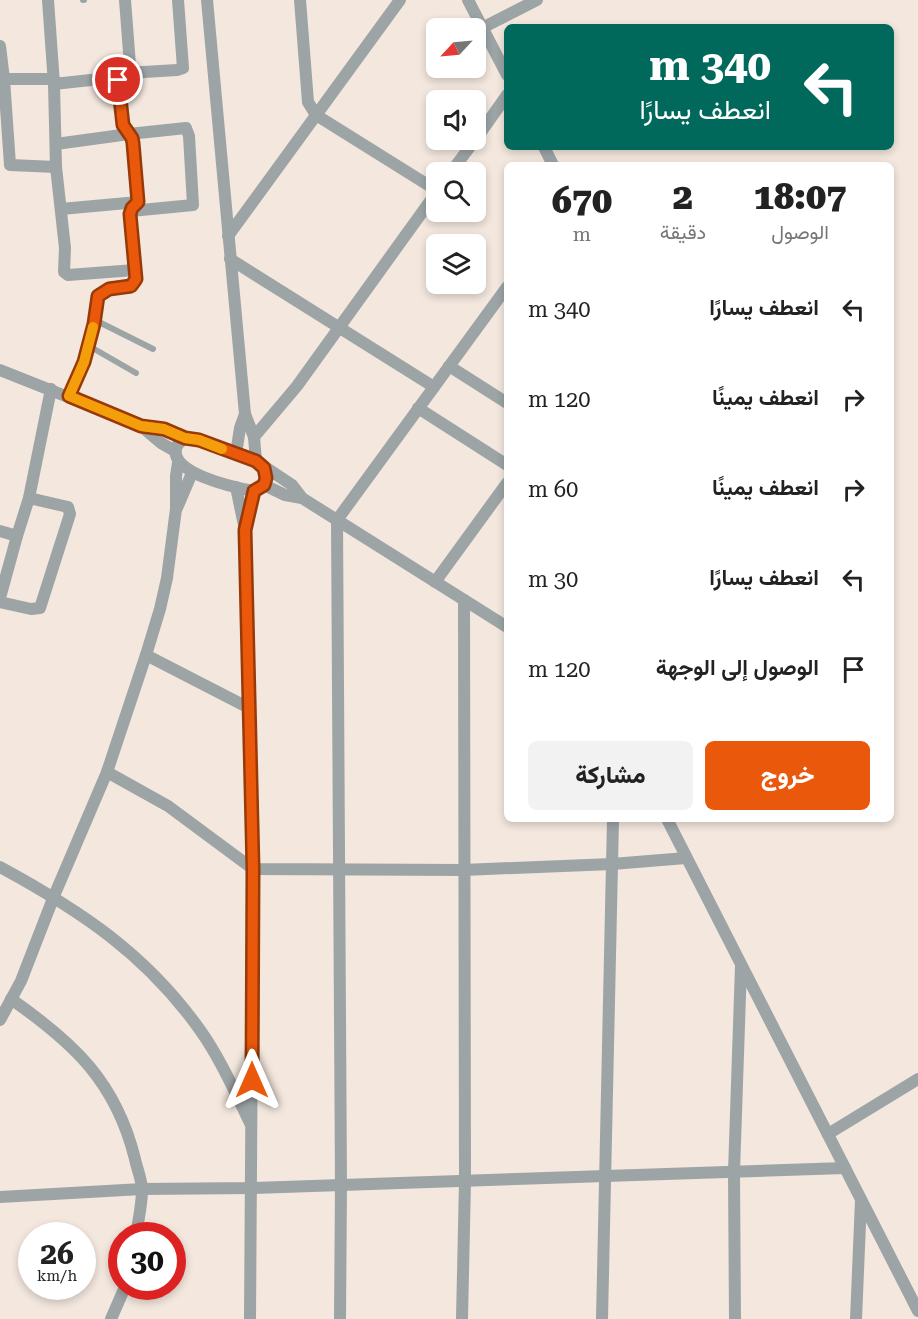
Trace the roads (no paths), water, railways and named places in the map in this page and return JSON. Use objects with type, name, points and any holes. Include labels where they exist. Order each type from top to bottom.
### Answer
[{"type":"street","points":[[48,0],[54,81],[56,167],[65,274],[135,270]]},
{"type":"street","points":[[69,396],[84,362],[98,296],[109,289],[131,286],[136,279],[133,143],[123,125],[123,75],[130,57],[125,0]]},
{"type":"street","points":[[4,79],[54,81],[183,68],[178,0]]},
{"type":"street","points":[[207,0],[245,414],[266,478],[259,488],[245,530]]},
{"type":"street","points":[[300,0],[308,102],[316,115],[426,186]]},
{"type":"street","points":[[228,236],[400,0]]},
{"type":"street","points":[[468,0],[478,18]]},
{"type":"street","points":[[486,26],[537,0]]},
{"type":"street","points":[[486,34],[504,69]]},
{"type":"street","points":[[0,46],[9,165],[56,167]]},
{"type":"street","points":[[486,124],[504,99]]},
{"type":"street","points":[[56,144],[183,127],[188,130],[194,202],[187,207],[135,206],[61,209]]},
{"type":"street","points":[[254,437],[297,386],[426,206]]},
{"type":"street","points":[[230,259],[434,387]]},
{"type":"street","points":[[340,1319],[337,520],[504,291]]},
{"type":"street","points":[[449,366],[504,401]]},
{"type":"street","points":[[0,370],[141,426],[164,429],[185,438],[199,440],[260,465],[292,485],[302,498],[504,625]]},
{"type":"street","points":[[29,498],[68,507],[70,514],[40,608],[31,609],[0,600],[29,498],[51,389]]},
{"type":"street","points":[[418,408],[504,463]]},
{"type":"street","points":[[236,454],[240,428],[245,414]]},
{"type":"street","points":[[141,426],[192,473],[236,487],[259,488],[302,498]]},
{"type":"street","points":[[0,1020],[21,981],[54,896],[107,772],[146,655],[167,578],[176,509],[177,457],[179,443],[185,438]]},
{"type":"street","points":[[176,509],[192,473]]},
{"type":"street","points":[[236,487],[245,530],[253,869],[250,1318]]},
{"type":"street","points":[[435,582],[504,487]]},
{"type":"street","points":[[0,531],[17,536]]},
{"type":"street","points":[[462,1319],[465,1181],[464,600]]},
{"type":"street","points":[[146,655],[249,708]]},
{"type":"street","points":[[107,772],[168,806],[253,869],[463,870],[612,864],[686,858]]},
{"type":"street","points":[[602,1319],[613,822]]},
{"type":"street","points":[[668,822],[861,1199],[912,1286],[917,1308]]},
{"type":"street","points":[[0,867],[54,896],[102,929],[138,959],[178,1000],[202,1032],[252,1126]]},
{"type":"street","points":[[735,1319],[734,1172],[741,965]]},
{"type":"street","points":[[11,999],[70,1045],[93,1069],[116,1104],[130,1138],[142,1189],[138,1222]]},
{"type":"street","points":[[828,1134],[918,1079]]},
{"type":"street","points":[[0,1197],[142,1189],[252,1188],[845,1168]]},
{"type":"street","points":[[856,1319],[861,1199]]},
{"type":"street","points":[[111,1319],[119,1300]]},
{"type":"lane","points":[[94,320],[153,350]]},
{"type":"lane","points":[[88,346],[136,373]]}]
